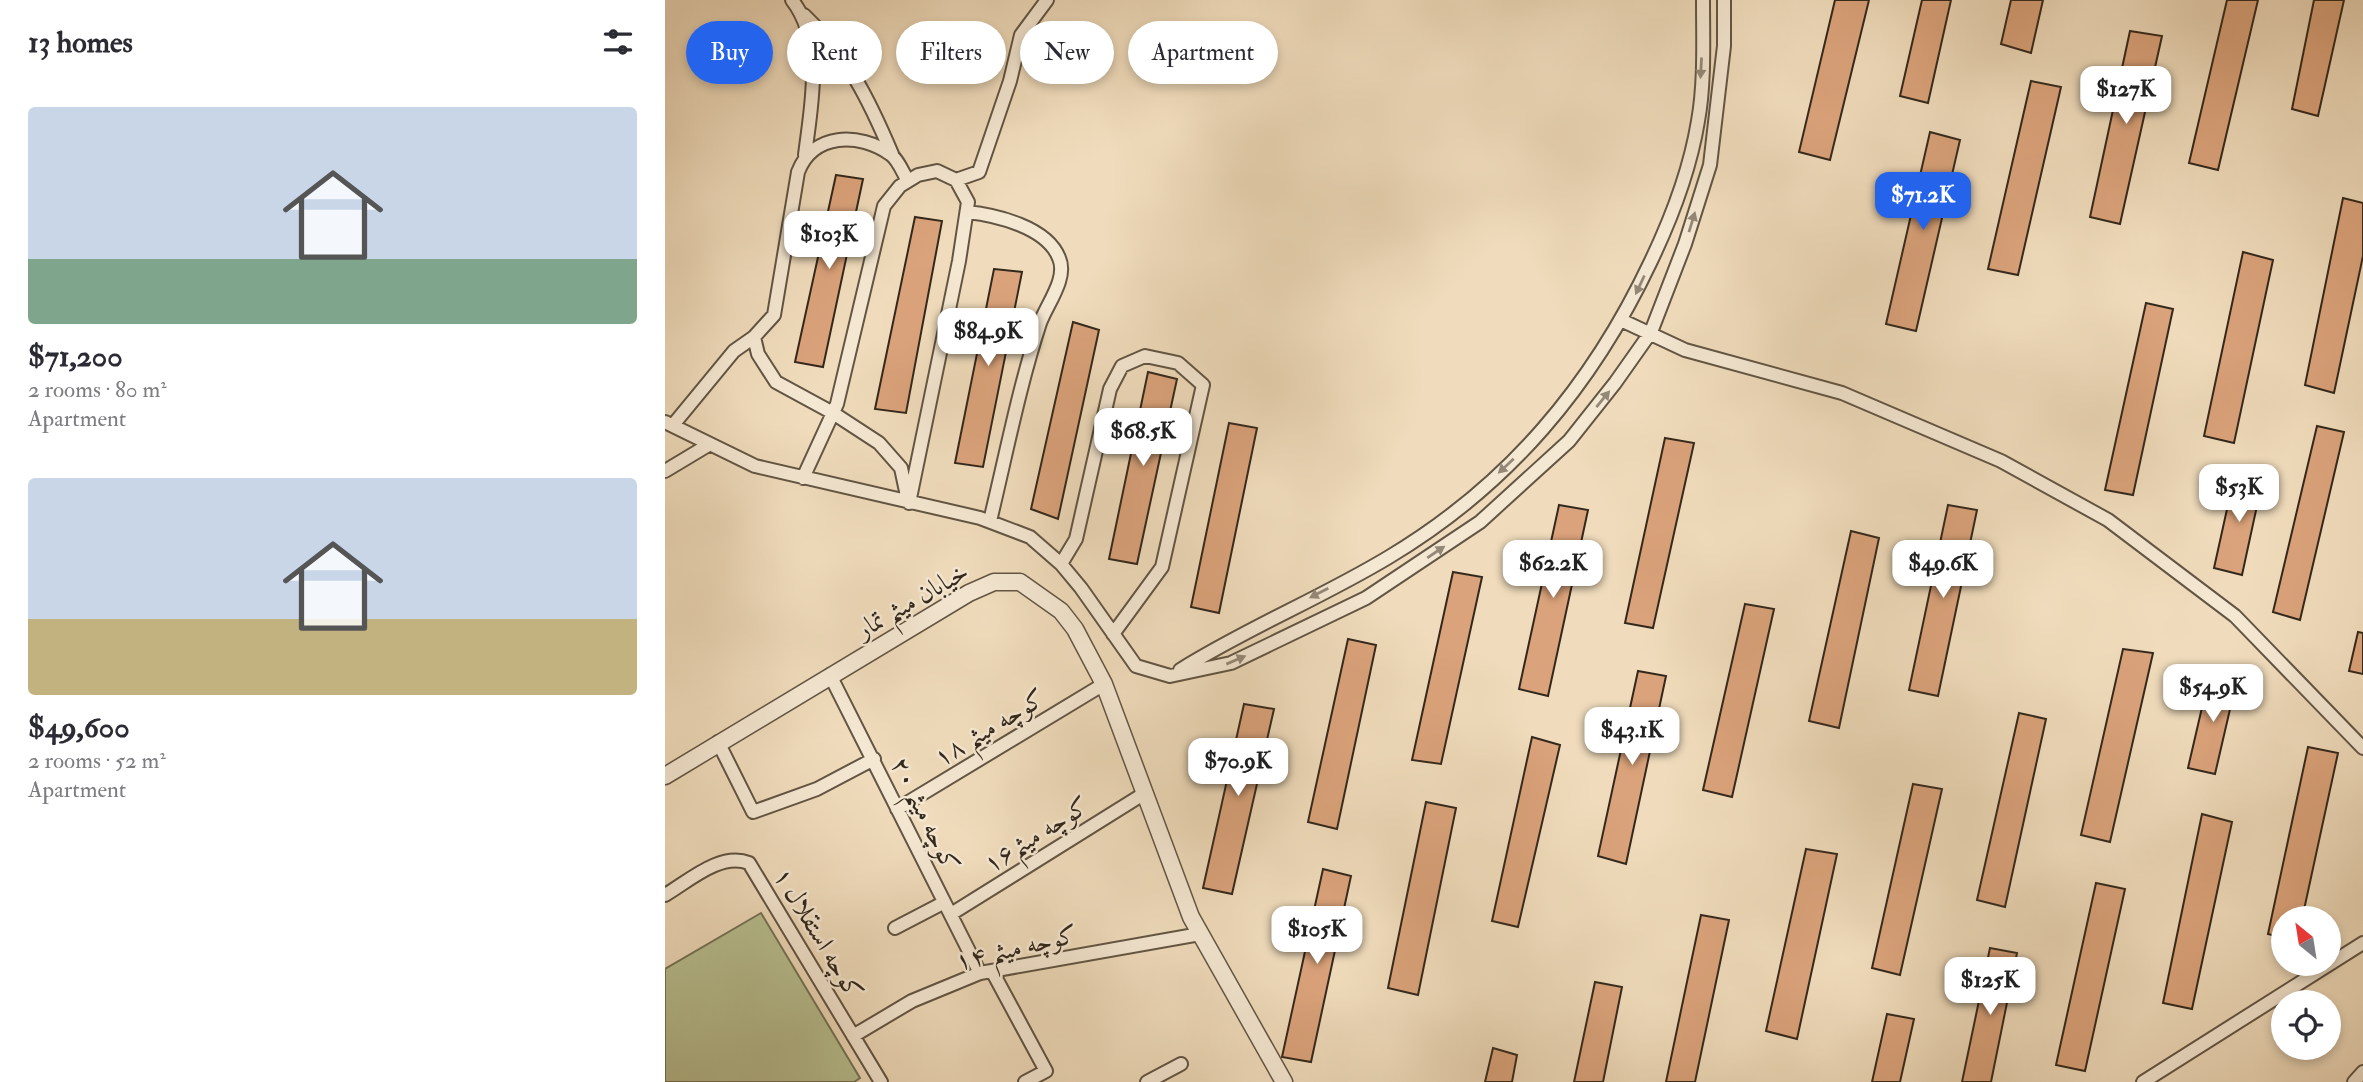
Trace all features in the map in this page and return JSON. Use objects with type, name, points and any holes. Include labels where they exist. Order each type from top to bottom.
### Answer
[{"type":"street","points":[[792,0],[825,35],[865,90],[892,155],[908,181]]},
{"type":"street","points":[[955,180],[979,172],[1010,81],[1021,35],[1047,0]]},
{"type":"street","points":[[1170,676],[1231,639],[1388,557],[1444,521],[1538,436],[1586,377],[1623,321],[1675,212],[1698,121],[1703,0]]},
{"type":"street","points":[[804,15],[811,53],[813,89],[805,155],[798,172],[774,315],[754,337],[734,351],[669,424],[755,466],[989,521],[1030,537],[1061,564],[1136,666],[1170,676],[1231,663],[1366,598],[1480,522],[1569,441],[1651,332],[1685,244],[1710,165],[1724,46],[1724,0]]},
{"type":"street","points":[[805,155],[831,140],[862,141],[892,155]]},
{"type":"street","points":[[803,478],[833,412],[884,206],[908,181],[937,171],[955,180],[968,202],[909,503]]},
{"type":"street","points":[[967,212],[989,214],[1051,243],[1060,259],[1062,274],[1040,323],[989,521]]},
{"type":"street","points":[[1623,321],[1685,350],[1842,393],[2001,461],[2108,520],[2235,616],[2363,748]]},
{"type":"street","points":[[754,337],[758,354],[776,382],[833,412],[879,443],[901,468],[909,503]]},
{"type":"street","points":[[1061,564],[1076,539],[1110,389],[1122,366],[1145,356],[1178,362],[1203,385],[1162,567],[1113,634]]},
{"type":"street","points":[[665,471],[710,444]]},
{"type":"street","name":"خیابان میثم تمار","points":[[665,776],[969,593],[994,582],[1020,582],[1061,611],[1075,629],[1104,684],[1191,917],[1284,1082]]},
{"type":"street","name":"کوچه میثم ۲۰","points":[[830,675],[947,908],[1046,1071],[1025,1082]]},
{"type":"street","name":"کوچه میثم ۱۸","points":[[897,809],[1104,684]]},
{"type":"street","points":[[718,742],[753,812],[817,789],[874,759]]},
{"type":"street","name":"کوچه میثم۱۶","points":[[895,928],[947,908],[1145,793]]},
{"type":"street","name":"کوچه استقلال ۱","points":[[665,895],[723,861],[734,859],[749,863],[853,1036]]},
{"type":"street","name":"کوچه میثم ۱۴","points":[[853,1036],[912,1001],[986,972],[1201,934]]},
{"type":"street","points":[[2143,1082],[2363,943]]},
{"type":"street","points":[[853,1036],[881,1082]]},
{"type":"street","points":[[1147,1082],[1181,1064]]},
{"type":"street","points":[[2354,1082],[2363,1072]]},
{"type":"green space","points":[[761,913],[860,1078],[854,1082],[665,1082],[665,969]]},
{"type":"building","points":[[1835,0],[1869,0],[1830,160],[1799,152]]},
{"type":"building","points":[[1922,0],[1951,0],[1928,103],[1900,96]]},
{"type":"building","points":[[2011,0],[2043,0],[2031,53],[2001,44]]},
{"type":"building","points":[[2227,0],[2258,0],[2218,170],[2189,163]]},
{"type":"building","points":[[2314,0],[2344,0],[2318,116],[2292,109]]},
{"type":"building","points":[[2130,31],[2162,36],[2120,224],[2090,217]]},
{"type":"building","points":[[2031,81],[2061,87],[2018,275],[1988,269]]},
{"type":"building","points":[[1930,132],[1960,140],[1916,331],[1886,324]]},
{"type":"building","points":[[836,175],[863,179],[823,367],[795,362]]},
{"type":"building","points":[[2343,198],[2363,203],[2363,256],[2334,393],[2305,385]]},
{"type":"building","points":[[915,217],[942,221],[906,413],[875,409]]},
{"type":"building","points":[[2243,252],[2273,260],[2234,443],[2204,436]]},
{"type":"building","points":[[994,269],[1022,272],[983,467],[955,463]]},
{"type":"building","points":[[2146,303],[2173,309],[2133,495],[2105,490]]},
{"type":"building","points":[[1073,322],[1099,330],[1058,519],[1031,509]]},
{"type":"building","points":[[1148,372],[1177,379],[1137,564],[1109,559]]},
{"type":"building","points":[[1229,423],[1257,428],[1219,613],[1191,607]]},
{"type":"building","points":[[2317,426],[2344,432],[2300,620],[2273,612]]},
{"type":"building","points":[[1665,438],[1694,443],[1653,628],[1625,623]]},
{"type":"building","points":[[2235,473],[2263,478],[2242,575],[2214,568]]},
{"type":"building","points":[[1559,505],[1588,510],[1548,696],[1519,689]]},
{"type":"building","points":[[1948,505],[1977,510],[1938,696],[1909,690]]},
{"type":"building","points":[[1851,531],[1879,538],[1839,728],[1809,721]]},
{"type":"building","points":[[1453,572],[1482,577],[1441,764],[1412,760]]},
{"type":"building","points":[[1745,604],[1774,609],[1732,797],[1703,790]]},
{"type":"building","points":[[2358,632],[2363,633],[2363,674],[2349,671]]},
{"type":"building","points":[[1348,639],[1376,645],[1337,829],[1308,822]]},
{"type":"building","points":[[2123,649],[2153,653],[2110,842],[2081,835]]},
{"type":"building","points":[[1638,671],[1666,676],[1626,864],[1598,856]]},
{"type":"building","points":[[2210,673],[2237,679],[2215,774],[2188,768]]},
{"type":"building","points":[[1244,704],[1274,709],[1232,894],[1203,888]]},
{"type":"building","points":[[2019,713],[2046,719],[2005,907],[1977,900]]},
{"type":"building","points":[[1532,737],[1560,745],[1518,927],[1492,921]]},
{"type":"building","points":[[2308,747],[2338,753],[2305,906],[2274,906]]},
{"type":"building","points":[[1913,784],[1942,789],[1900,975],[1872,968]]},
{"type":"building","points":[[1426,802],[1456,808],[1418,995],[1388,988]]},
{"type":"building","points":[[2202,814],[2232,822],[2192,1009],[2163,1003]]},
{"type":"building","points":[[1806,849],[1837,854],[1797,1039],[1766,1031]]},
{"type":"building","points":[[1323,869],[1351,876],[1311,1062],[1282,1057]]},
{"type":"building","points":[[2096,883],[2125,889],[2085,1071],[2056,1065]]},
{"type":"building","points":[[1701,915],[1729,920],[1695,1082],[1666,1082]]},
{"type":"building","points":[[1990,948],[2017,953],[1991,1082],[1962,1082]]},
{"type":"building","points":[[1595,982],[1622,987],[1603,1082],[1574,1082]]},
{"type":"building","points":[[1887,1014],[1914,1019],[1900,1082],[1872,1082]]},
{"type":"building","points":[[1493,1048],[1517,1055],[1512,1082],[1485,1082]]}]
